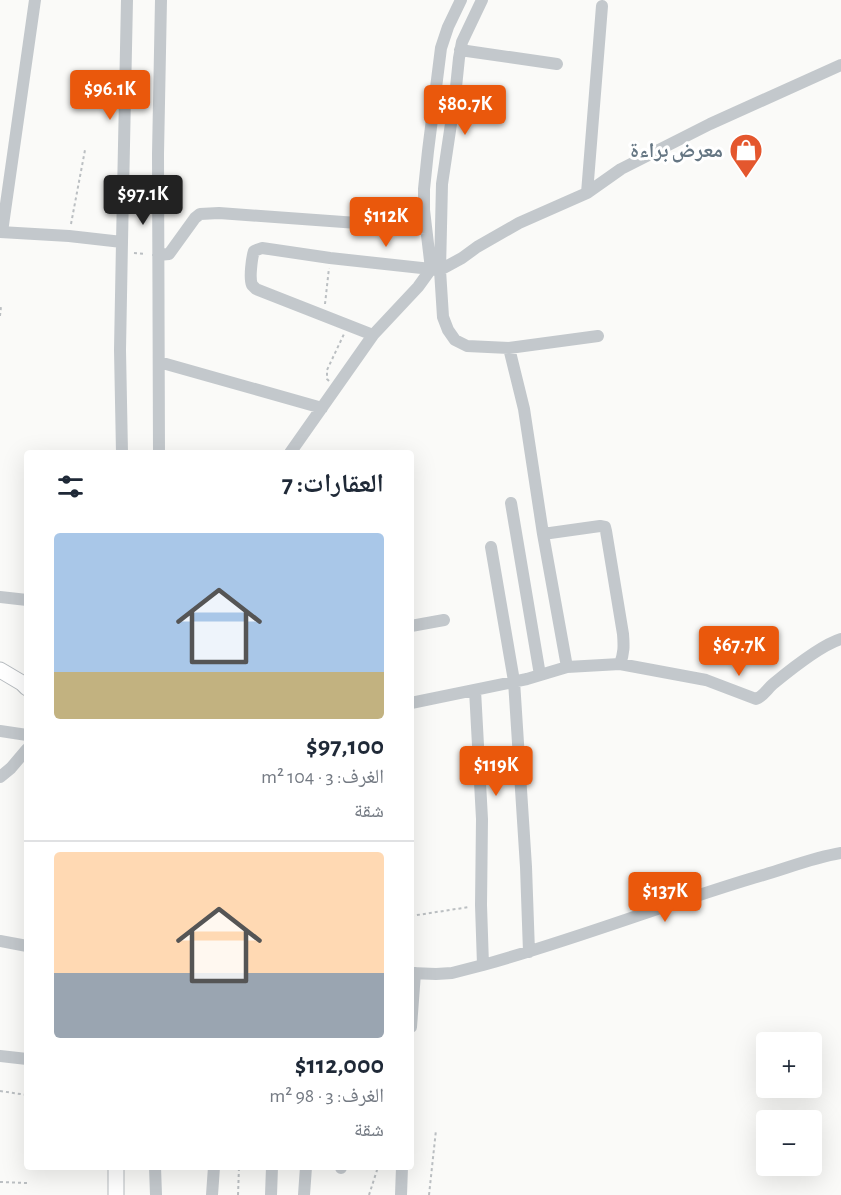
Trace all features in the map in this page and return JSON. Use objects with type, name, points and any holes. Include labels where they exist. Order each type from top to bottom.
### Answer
[{"type":"main road","points":[[0,670],[24,685]]},
{"type":"main road","points":[[116,1170],[116,1195]]},
{"type":"street","points":[[35,0],[1,232],[69,236],[122,247]]},
{"type":"street","points":[[122,450],[120,350],[127,0]]},
{"type":"street","points":[[159,450],[158,154],[161,0]]},
{"type":"street","points":[[461,0],[447,27],[439,64],[424,189],[426,228],[443,317],[448,330],[455,340],[467,346],[509,348],[598,336]]},
{"type":"street","points":[[435,270],[442,184],[460,50],[482,0]]},
{"type":"street","points":[[587,193],[602,6]]},
{"type":"street","points":[[460,50],[557,64]]},
{"type":"street","points":[[292,450],[373,335],[435,270],[462,258],[519,223],[587,193],[621,169],[710,124],[841,65]]},
{"type":"street","points":[[158,255],[169,254],[195,218],[203,214],[219,213],[426,228]]},
{"type":"street","points":[[373,335],[256,289],[251,281],[254,251],[262,249],[435,270]]},
{"type":"street","points":[[509,348],[524,409],[543,534],[567,667]]},
{"type":"street","points":[[159,362],[321,408]]},
{"type":"street","points":[[511,502],[540,675]]},
{"type":"street","points":[[543,534],[600,526],[605,528],[624,650],[620,664]]},
{"type":"street","points":[[491,547],[514,681],[529,952]]},
{"type":"street","points":[[0,597],[24,600]]},
{"type":"street","points":[[414,625],[444,620]]},
{"type":"street","points":[[414,703],[567,667],[620,664],[706,680],[756,699],[820,648],[841,639]]},
{"type":"street","points":[[475,690],[482,819],[483,965]]},
{"type":"street","points":[[0,731],[24,735]]},
{"type":"street","points":[[0,777],[5,766],[24,750]]},
{"type":"street","points":[[414,974],[452,972],[529,952],[804,861],[841,853]]},
{"type":"street","points":[[0,941],[24,945]]},
{"type":"street","points":[[0,1056],[24,1059]]},
{"type":"street","points":[[155,1170],[156,1195]]},
{"type":"street","points":[[212,1195],[214,1170]]},
{"type":"street","points":[[271,1195],[272,1170]]},
{"type":"street","points":[[304,1195],[306,1170]]},
{"type":"street","points":[[401,1195],[402,1170]]},
{"type":"path","points":[[69,236],[85,150]]},
{"type":"path","points":[[122,247],[158,255]]},
{"type":"path","points":[[324,316],[330,258]]},
{"type":"path","points":[[0,316],[1,306]]},
{"type":"path","points":[[337,387],[327,379],[326,375],[348,326]]},
{"type":"path","points":[[414,916],[481,905]]},
{"type":"path","points":[[0,1091],[24,1095]]},
{"type":"path","points":[[429,1195],[436,1130]]},
{"type":"path","points":[[238,1195],[239,1170]]},
{"type":"path","points":[[369,1195],[377,1170]]},
{"type":"path","points":[[0,1182],[27,1183]]},
{"type":"place","name":"معرض براءة","points":[[746,179]]}]
